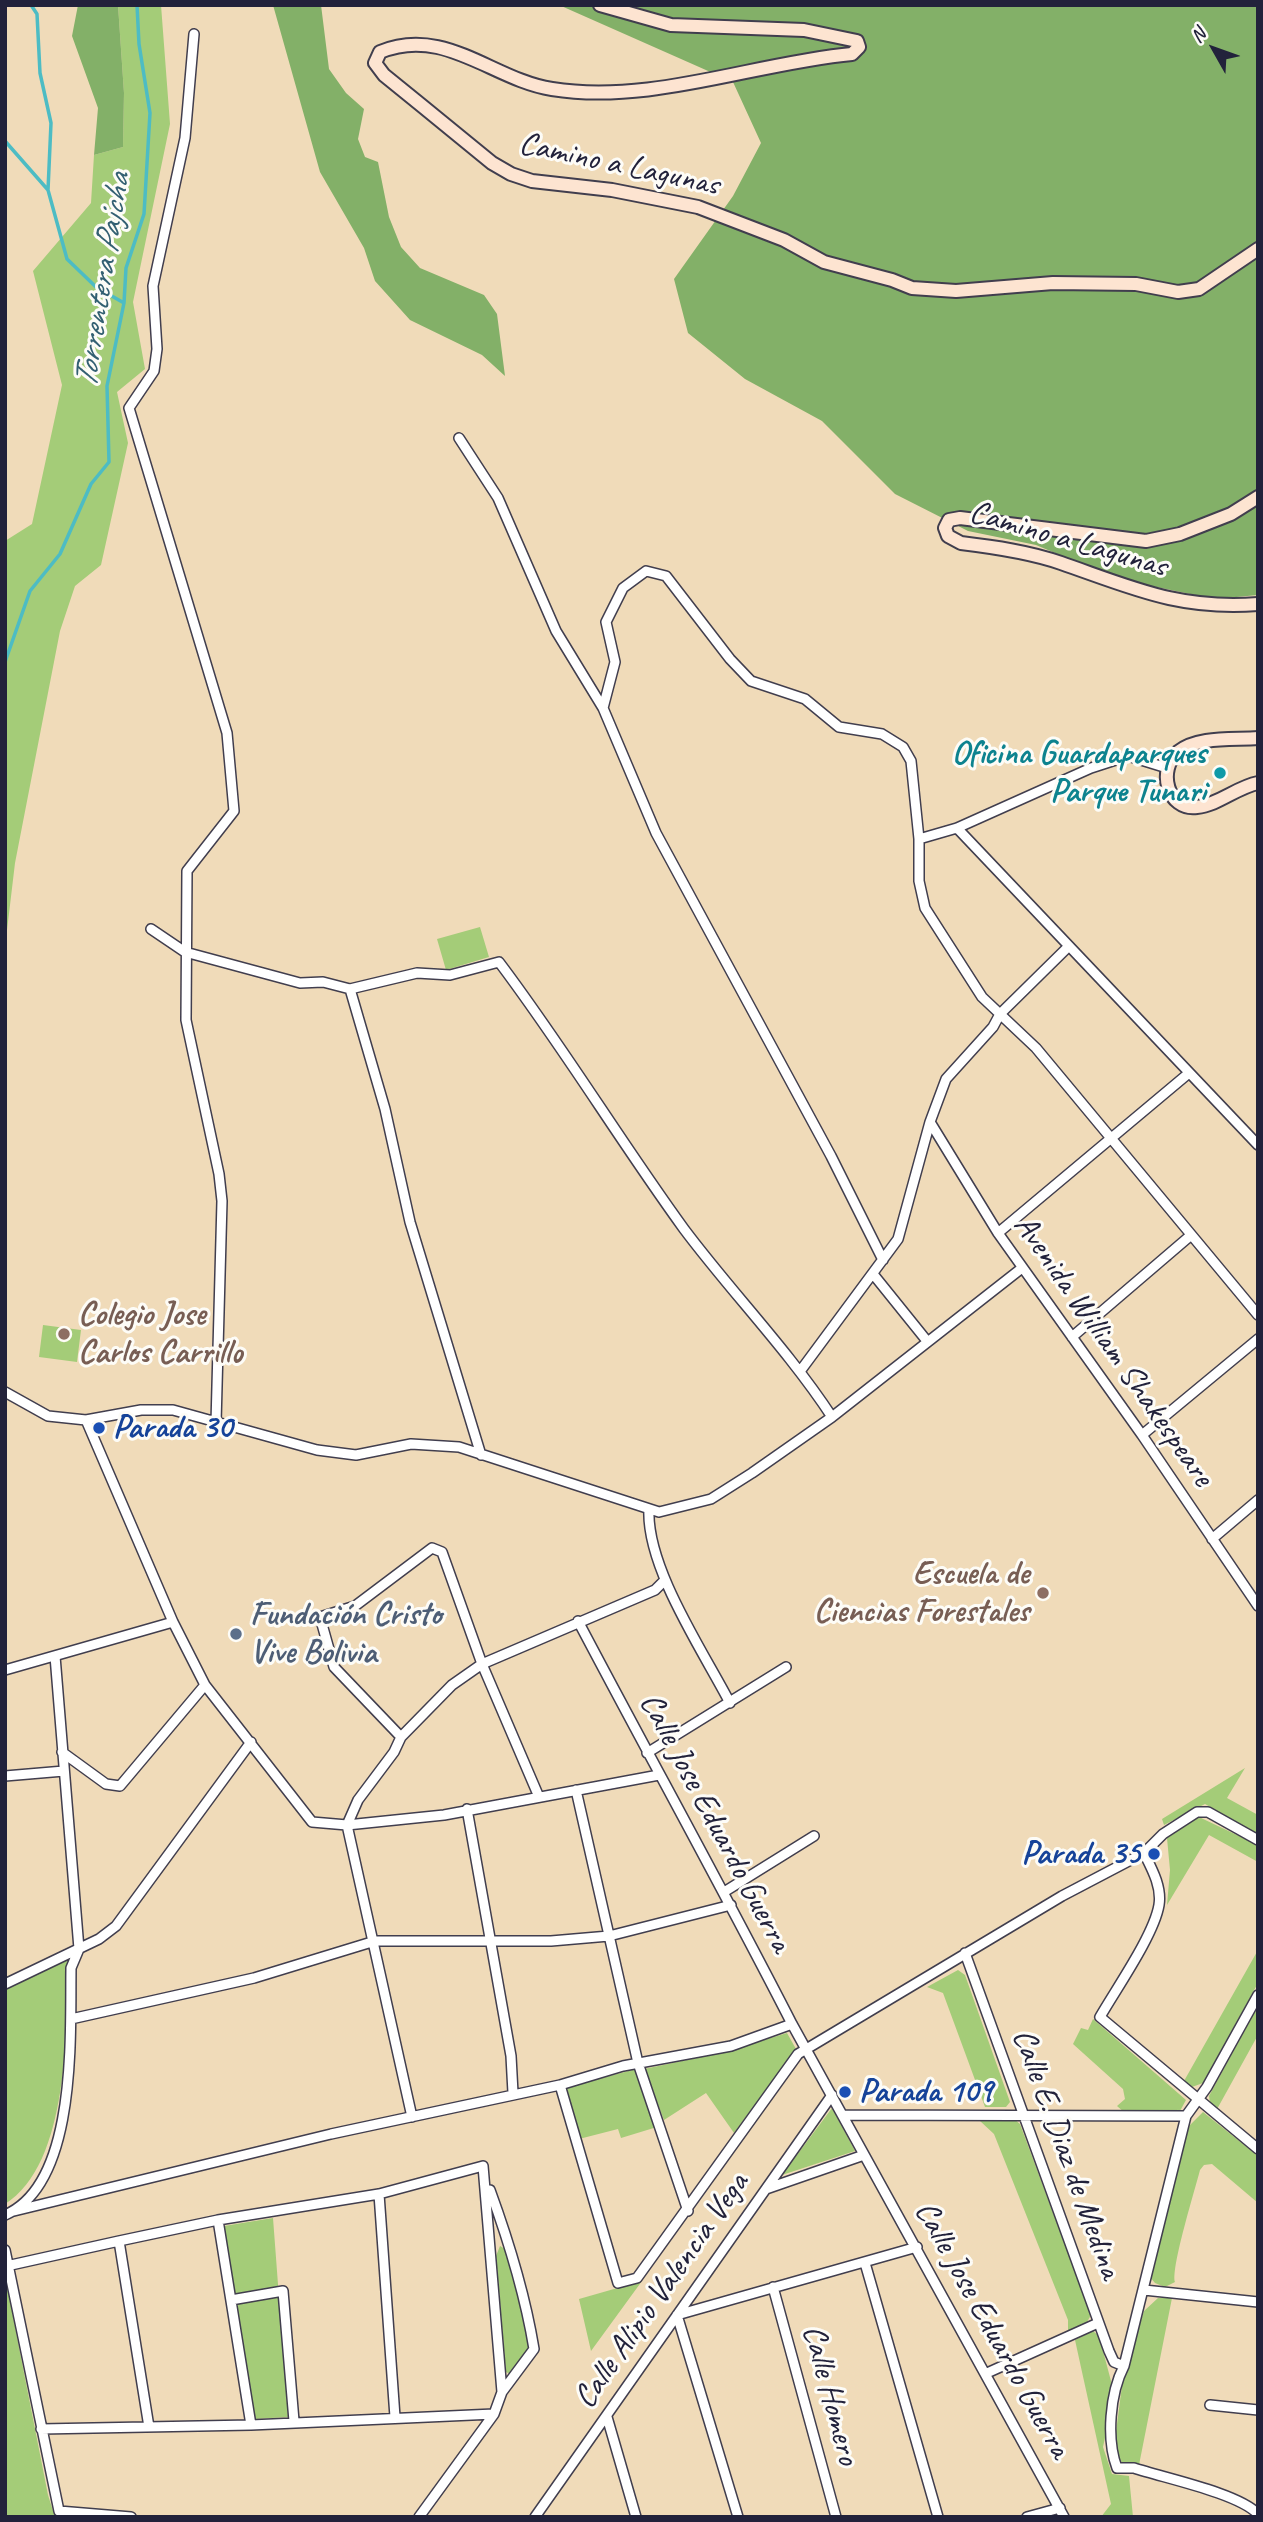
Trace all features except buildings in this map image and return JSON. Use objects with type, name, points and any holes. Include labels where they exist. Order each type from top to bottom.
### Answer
[{"type":"street","name":"Camino a Lagunas","points":[[600,5],[671,25],[827,34],[857,41],[859,47],[852,54],[762,66],[623,93],[563,90],[527,84],[455,51],[395,46],[380,52],[375,63],[384,75],[492,163],[511,174],[532,181],[612,190],[698,206],[784,240],[824,262],[912,288],[956,291],[1053,283],[1136,284],[1178,292],[1199,289],[1258,248]]},
{"type":"street","points":[[194,34],[185,138],[153,286],[157,349],[154,371],[129,408],[227,733],[234,811],[187,871],[186,1020],[219,1174],[222,1201],[216,1423]]},
{"type":"street","points":[[459,438],[498,498],[556,631],[603,708],[656,832],[831,1156],[883,1260]]},
{"type":"street","name":"Camino a Lagunas","points":[[1258,497],[1231,514],[1180,534],[1146,541],[960,518],[949,520],[945,528],[948,536],[961,543],[1060,562],[1131,590],[1214,607],[1258,604]]},
{"type":"street","points":[[603,708],[615,662],[606,622],[623,588],[646,571],[666,576],[730,659],[751,681],[805,699],[839,727],[882,734],[903,747],[911,761],[919,839],[919,881],[925,908],[982,997],[1036,1048],[1258,1315]]},
{"type":"street","points":[[1258,737],[1199,743],[1176,753],[1167,768],[1167,788],[1177,802],[1197,807],[1258,783]]},
{"type":"street","points":[[919,839],[957,828],[1091,768],[1128,756],[1167,768]]},
{"type":"street","points":[[957,828],[1258,1145]]},
{"type":"street","points":[[151,929],[185,952],[300,983],[323,982],[350,989],[417,973],[450,975],[499,962],[558,1040],[683,1226],[723,1280],[801,1370],[832,1417]]},
{"type":"street","points":[[801,1370],[898,1239],[906,1219],[930,1122],[946,1079],[993,1027],[1000,1014],[1068,947]]},
{"type":"street","points":[[350,989],[384,1109],[411,1222],[481,1455]]},
{"type":"street","points":[[998,1233],[1189,1073]]},
{"type":"street","name":"Avenida William Shakespeare","points":[[930,1122],[998,1233],[1142,1435],[1258,1606]]},
{"type":"street","points":[[1072,1336],[1190,1236]]},
{"type":"street","points":[[5,1392],[48,1416],[86,1420],[141,1410],[173,1410],[317,1450],[356,1455],[411,1444],[459,1447],[659,1513],[711,1499],[832,1417],[1022,1268]]},
{"type":"street","points":[[873,1274],[927,1341]]},
{"type":"street","points":[[1142,1435],[1258,1339]]},
{"type":"street","points":[[86,1420],[173,1622],[205,1685],[312,1822],[347,1825],[444,1815],[659,1775]]},
{"type":"street","points":[[1212,1539],[1258,1500]]},
{"type":"street","points":[[649,1509],[648,1529],[665,1580],[730,1703]]},
{"type":"street","points":[[401,1737],[334,1667],[320,1617],[355,1606],[432,1548],[442,1552],[482,1664],[538,1797]]},
{"type":"street","points":[[412,2117],[375,1941],[347,1825],[358,1800],[394,1752],[401,1737],[452,1685],[482,1664],[655,1590],[665,1580]]},
{"type":"street","name":"Calle Jose Eduardo Guerra","points":[[579,1621],[792,2024],[1062,2512]]},
{"type":"street","points":[[5,1670],[173,1622]]},
{"type":"street","points":[[10,2213],[38,2189],[55,2149],[66,2095],[71,1968],[79,1949],[55,1656]]},
{"type":"street","points":[[647,1753],[786,1667]]},
{"type":"street","points":[[62,1752],[106,1784],[120,1786],[205,1685]]},
{"type":"street","points":[[5,1984],[99,1939],[116,1926],[251,1742]]},
{"type":"street","points":[[5,1776],[64,1771]]},
{"type":"street","points":[[576,1790],[638,2063],[688,2210]]},
{"type":"street","points":[[467,1809],[511,2056],[513,2093]]},
{"type":"street","points":[[560,2085],[618,2283],[637,2278],[798,2054],[965,1953],[1096,1877],[1144,1853],[1163,1834],[1203,1811],[1258,1840]]},
{"type":"street","points":[[724,1892],[814,1836]]},
{"type":"street","points":[[1144,1853],[1154,1871],[1159,1906],[1150,1928],[1100,2017],[1258,2150]]},
{"type":"street","points":[[71,2019],[254,1978],[375,1941],[490,1941],[609,1936],[731,1905]]},
{"type":"street","name":"Calle E. Diaz de Medina","points":[[965,1953],[1026,2116],[1098,2323],[1114,2362],[1124,2366]]},
{"type":"street","points":[[1258,1995],[1198,2100],[1186,2116],[1144,2290],[1124,2366],[1118,2379],[1110,2449],[1117,2468],[1134,2468],[1234,2499],[1250,2506],[1258,2514]]},
{"type":"street","points":[[10,2213],[513,2093],[560,2085],[638,2063],[731,2046],[792,2024]]},
{"type":"street","name":"Calle Alipio Valencia Vega","points":[[535,2517],[832,2095]]},
{"type":"street","points":[[843,2115],[1186,2116]]},
{"type":"street","points":[[764,2189],[864,2155]]},
{"type":"street","points":[[11,2265],[218,2220],[379,2194],[483,2166],[508,2238],[528,2313],[534,2349],[502,2392],[494,2414],[419,2517]]},
{"type":"street","points":[[486,2179],[502,2392]]},
{"type":"street","points":[[379,2194],[395,2417]]},
{"type":"street","points":[[218,2220],[251,2425]]},
{"type":"street","points":[[119,2241],[149,2427]]},
{"type":"street","points":[[738,2517],[677,2315],[917,2247]]},
{"type":"street","points":[[5,2249],[11,2265],[59,2511],[72,2515],[131,2517]]},
{"type":"street","points":[[865,2263],[938,2517]]},
{"type":"street","name":"Calle Homero","points":[[773,2287],[836,2517]]},
{"type":"street","points":[[1144,2290],[1258,2302]]},
{"type":"street","points":[[231,2300],[283,2291],[294,2421]]},
{"type":"street","points":[[987,2373],[1098,2323]]},
{"type":"street","points":[[1210,2404],[1258,2410]]},
{"type":"street","points":[[41,2428],[251,2425],[494,2414]]},
{"type":"street","points":[[607,2417],[636,2517]]},
{"type":"street","points":[[1027,2517],[1062,2512]]},
{"type":"green space","points":[[78,5],[118,5],[124,93],[123,147],[94,155],[98,108],[72,36]]},
{"type":"green space","points":[[118,5],[161,5],[170,124],[133,302],[145,369],[117,392],[128,443],[101,565],[75,586],[60,631],[15,863],[5,947],[5,541],[32,524],[62,385],[33,271],[91,203],[94,155],[123,147],[124,93]]},
{"type":"green space","points":[[273,5],[321,5],[329,69],[346,93],[364,109],[358,139],[365,157],[378,162],[389,217],[401,247],[420,268],[484,295],[497,314],[505,376],[482,355],[410,320],[375,281],[364,248],[320,172]]},
{"type":"green space","points":[[559,5],[1258,5],[1258,595],[1215,599],[1117,579],[1036,545],[968,531],[895,494],[822,421],[745,379],[688,333],[674,279],[733,196],[761,143],[733,82]]},
{"type":"green space","points":[[480,927],[489,957],[446,970],[437,939]]},
{"type":"green space","points":[[43,1325],[81,1330],[77,1362],[39,1357]]},
{"type":"green space","points":[[1245,1768],[1227,1798],[1258,1815],[1258,1834],[1205,1804],[1164,1825],[1162,1819]]},
{"type":"green space","points":[[1199,1817],[1258,1845],[1258,1862],[1209,1835],[1167,1905],[1170,1870],[1167,1838]]},
{"type":"green space","points":[[1258,1950],[1258,1983],[1203,2083],[1192,2087],[1184,2081]]},
{"type":"green space","points":[[69,1958],[65,2056],[53,2127],[42,2158],[26,2185],[5,2204],[5,1990]]},
{"type":"green space","points":[[958,1970],[965,1975],[1010,2102],[1006,2107],[985,2107],[943,1993],[927,1987]]},
{"type":"green space","points":[[1258,2006],[1258,2035],[1216,2111],[1209,2096]]},
{"type":"green space","points":[[1093,2019],[1186,2100],[1180,2111],[1125,2113],[1117,2106],[1125,2099],[1123,2089],[1073,2044],[1081,2028],[1088,2030]]},
{"type":"green space","points":[[787,2033],[796,2049],[734,2133],[706,2093],[664,2120],[644,2069],[725,2052]]},
{"type":"green space","points":[[636,2069],[657,2127],[621,2138],[618,2129],[579,2139],[564,2088]]},
{"type":"green space","points":[[832,2108],[855,2151],[782,2175]]},
{"type":"green space","points":[[1203,2112],[1258,2156],[1258,2203],[1212,2164],[1204,2165],[1200,2170],[1184,2228],[1175,2282],[1165,2287],[1155,2283],[1150,2277],[1183,2145],[1190,2125]]},
{"type":"green space","points":[[1014,2119],[1020,2124],[1091,2315],[1087,2322],[1068,2331],[1068,2320],[994,2134],[980,2121]]},
{"type":"green space","points":[[273,2218],[288,2417],[255,2419],[224,2226]]},
{"type":"green space","points":[[500,2246],[507,2250],[528,2330],[528,2349],[512,2375],[506,2372],[496,2256]]},
{"type":"green space","points":[[5,2276],[48,2495],[55,2517],[5,2517]]},
{"type":"green space","points":[[642,2281],[591,2351],[579,2299]]},
{"type":"green space","points":[[1158,2298],[1172,2298],[1139,2465],[1122,2463],[1114,2447],[1123,2378],[1144,2311]]},
{"type":"green space","points":[[1093,2331],[1099,2336],[1111,2381],[1110,2415],[1103,2447],[1112,2474],[1129,2476],[1133,2517],[1101,2517],[1111,2504],[1075,2340]]},
{"type":"waterway","points":[[31,5],[37,14],[40,73],[51,123],[48,190],[67,259],[96,287],[124,303]]},
{"type":"waterway","name":"Torrentera Pajcha","points":[[5,662],[30,591],[60,554],[91,484],[109,462],[107,386],[124,303],[126,268],[144,214],[150,113],[139,44],[137,5]]},
{"type":"waterway","points":[[5,141],[48,190]]},
{"type":"waterway","name":"Torrentera Pajcha","points":[[5,739],[5,748]]},
{"type":"place","name":"Oficina Guardaparques Parque Tunari","points":[[1220,773]]},
{"type":"place","name":"Colegio Jose Carlos Carrillo","points":[[64,1334]]},
{"type":"place","name":"Parada 30","points":[[99,1428]]},
{"type":"place","name":"Escuela de Ciencias Forestales","points":[[1043,1593]]},
{"type":"place","name":"Fundación Cristo Vive Bolivia","points":[[236,1634]]},
{"type":"place","name":"Parada 35","points":[[1154,1854]]},
{"type":"place","name":"Parada 109","points":[[845,2092]]}]
